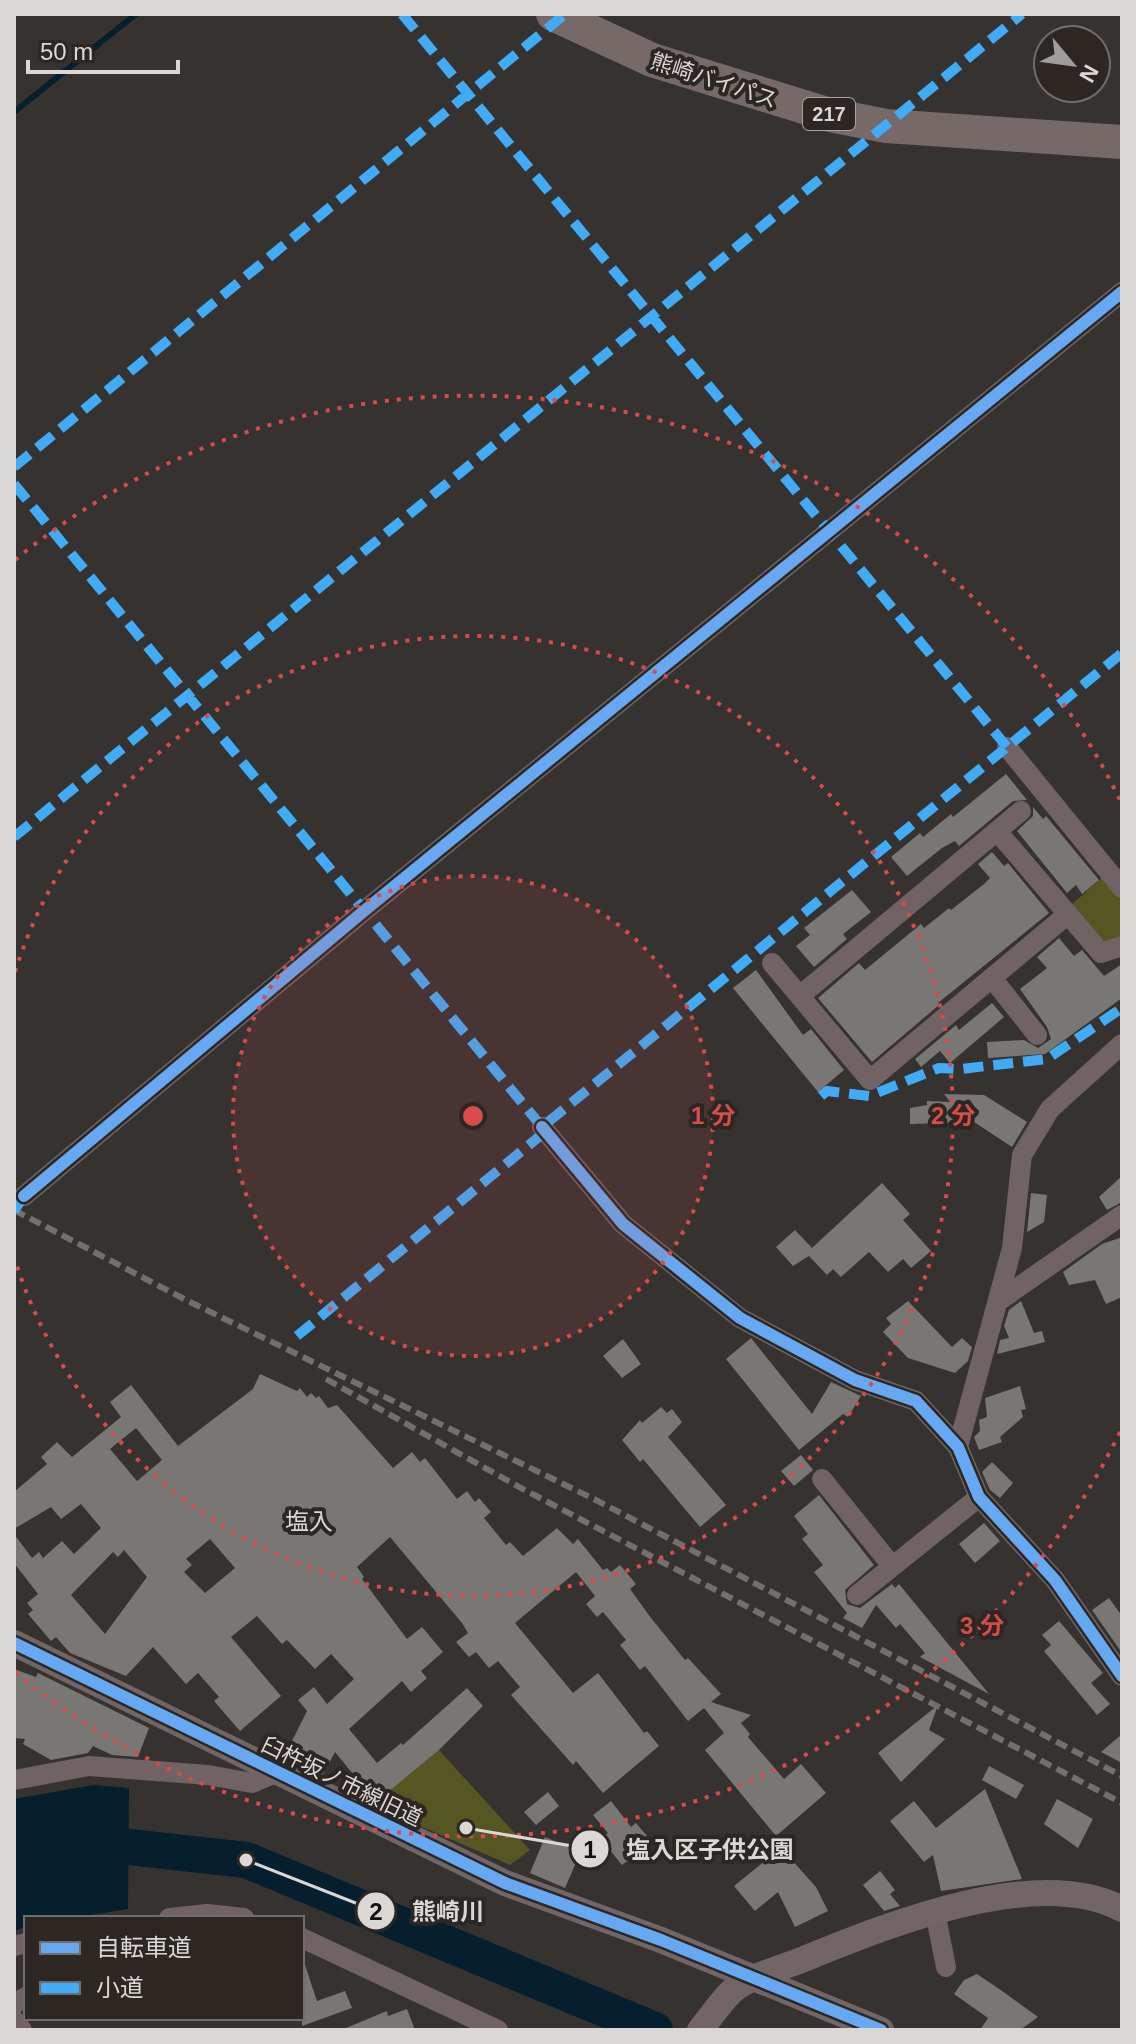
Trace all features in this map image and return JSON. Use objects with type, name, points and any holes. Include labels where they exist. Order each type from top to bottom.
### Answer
[{"type":"highway","name":"熊崎バイパス","points":[[553,14],[652,60],[830,115],[886,126],[1122,142]]},
{"type":"street","points":[[24,1196],[364,911],[1122,292]]},
{"type":"street","points":[[1007,747],[1122,888]]},
{"type":"street","points":[[801,995],[1021,811]]},
{"type":"street","points":[[997,831],[1101,953],[1122,946]]},
{"type":"street","points":[[772,963],[870,1080],[1068,914]]},
{"type":"street","points":[[992,978],[1037,1035]]},
{"type":"street","points":[[958,1447],[1012,1248],[1022,1155],[1027,1142],[1050,1109],[1122,1044]]},
{"type":"street","points":[[542,1127],[623,1224],[740,1318],[855,1380],[916,1401],[958,1447],[979,1497],[1055,1580],[1122,1676]]},
{"type":"street","points":[[1000,1300],[1122,1215]]},
{"type":"street","points":[[822,1479],[892,1566]]},
{"type":"street","points":[[857,1595],[979,1497]]},
{"type":"street","name":"臼杵坂ノ市線旧道","points":[[14,1643],[505,1883],[744,1985],[881,2030]]},
{"type":"street","points":[[14,1780],[89,1766],[208,1775],[252,1783],[278,1772]]},
{"type":"street","points":[[700,2030],[744,1985],[875,1930],[936,1917],[988,1900],[1066,1892],[1094,1897],[1122,1909]]},
{"type":"street","points":[[188,1916],[226,1916]]},
{"type":"street","points":[[936,1917],[946,1967]]},
{"type":"street","points":[[304,1939],[498,2030]]},
{"type":"street","points":[[14,2020],[22,2030]]},
{"type":"shaded area","points":[[1106,874],[1122,895],[1122,939],[1108,945],[1099,941],[1070,906]]},
{"type":"shaded area","points":[[439,1750],[530,1850],[510,1865],[372,1805]]},
{"type":"water","points":[[93,1785],[129,1788],[128,1909],[84,1916],[24,1916],[24,1928],[14,1931],[14,1799]]},
{"type":"building","points":[[1006,774],[1027,800],[1013,801],[959,846],[955,841],[942,848],[907,876],[891,857],[920,833],[923,837],[951,814],[953,817]]},
{"type":"building","points":[[1033,807],[1043,819],[1046,816],[1099,880],[1082,894],[1076,885],[1067,893],[1017,831],[1033,816]]},
{"type":"building","points":[[992,852],[1004,866],[1008,863],[1049,913],[938,1003],[872,1062],[818,998],[859,963],[865,970],[921,924],[924,928],[984,884],[990,878],[978,864]]},
{"type":"building","points":[[852,890],[871,912],[843,934],[847,939],[814,967],[796,946],[810,935],[804,928]]},
{"type":"building","points":[[1059,938],[1074,956],[1082,950],[1104,976],[1122,964],[1122,998],[1045,1054],[988,1058],[987,1042],[1024,1040],[1038,1048],[1051,1039],[1047,1027],[1020,989],[1047,968],[1037,957]]},
{"type":"building","points":[[756,970],[803,1035],[811,1029],[844,1070],[818,1092],[733,988]]},
{"type":"building","points":[[992,1003],[1004,1017],[950,1063],[940,1051],[921,1067],[915,1059],[956,1025],[959,1030]]},
{"type":"building","points":[[944,1094],[984,1095],[1027,1122],[1012,1147],[974,1122],[910,1124],[910,1108],[927,1105],[927,1101],[950,1102]]},
{"type":"building","points":[[1122,1176],[1122,1202],[1107,1210],[1099,1197]]},
{"type":"building","points":[[882,1183],[910,1214],[903,1220],[931,1251],[911,1268],[903,1259],[888,1272],[869,1252],[841,1277],[833,1269],[827,1275],[809,1256],[793,1266],[776,1247],[795,1230],[812,1248]]},
{"type":"building","points":[[1031,1193],[1047,1195],[1044,1222],[1027,1232]]},
{"type":"building","points":[[1122,1237],[1122,1297],[1106,1304],[1095,1280],[1069,1285],[1063,1272],[1102,1244]]},
{"type":"building","points":[[908,1301],[952,1347],[962,1338],[972,1347],[968,1361],[955,1373],[908,1358],[883,1332],[891,1324],[886,1318]]},
{"type":"building","points":[[1021,1301],[1034,1333],[1042,1331],[1045,1342],[997,1354],[1000,1340],[1009,1338],[1004,1326],[1009,1310]]},
{"type":"building","points":[[751,1338],[812,1414],[831,1382],[861,1396],[848,1417],[843,1414],[799,1450],[726,1359]]},
{"type":"building","points":[[623,1339],[641,1364],[622,1378],[603,1356]]},
{"type":"building","points":[[260,1374],[297,1391],[300,1388],[307,1397],[311,1393],[316,1398],[319,1396],[328,1408],[337,1405],[393,1468],[412,1452],[420,1462],[425,1458],[457,1499],[467,1491],[475,1502],[479,1498],[491,1512],[484,1518],[506,1545],[510,1542],[523,1556],[557,1528],[573,1544],[578,1539],[603,1570],[607,1568],[611,1572],[620,1565],[636,1584],[630,1589],[651,1618],[685,1660],[688,1658],[721,1694],[711,1702],[751,1715],[741,1723],[750,1734],[748,1737],[784,1779],[801,1764],[826,1793],[776,1836],[705,1750],[724,1733],[704,1708],[688,1721],[645,1666],[640,1670],[620,1645],[626,1640],[603,1612],[597,1617],[586,1604],[595,1596],[576,1572],[515,1623],[573,1693],[598,1673],[644,1733],[647,1731],[659,1746],[603,1793],[576,1761],[573,1765],[511,1695],[520,1687],[498,1661],[489,1668],[476,1652],[469,1657],[456,1642],[468,1633],[462,1623],[390,1537],[357,1567],[364,1577],[362,1579],[407,1639],[422,1627],[443,1652],[421,1671],[427,1678],[411,1692],[402,1681],[349,1729],[377,1763],[401,1743],[403,1745],[467,1688],[483,1706],[439,1750],[376,1802],[335,1752],[322,1776],[284,1757],[307,1711],[298,1700],[314,1687],[327,1704],[354,1679],[331,1654],[315,1669],[287,1640],[282,1644],[257,1616],[231,1637],[281,1696],[240,1731],[214,1701],[219,1697],[198,1673],[186,1684],[153,1647],[126,1676],[70,1653],[56,1637],[51,1641],[28,1614],[33,1610],[27,1603],[38,1594],[14,1563],[14,1534],[32,1558],[39,1552],[43,1558],[62,1541],[74,1554],[101,1528],[81,1504],[61,1519],[51,1507],[14,1529],[14,1492],[47,1464],[41,1457],[57,1442],[72,1457],[121,1417],[110,1402],[131,1385],[178,1446],[253,1389]],"holes":[[[136,1428],[162,1460],[137,1481],[110,1449]],[[210,1539],[235,1568],[205,1593],[184,1572],[192,1565],[186,1559]],[[124,1550],[147,1577],[105,1634],[71,1595],[113,1552],[118,1557]]]},
{"type":"building","points":[[1020,1386],[1026,1409],[1021,1410],[1023,1417],[1000,1437],[1002,1442],[979,1450],[974,1437],[980,1431],[979,1420],[987,1417],[985,1398]]},
{"type":"building","points":[[661,1407],[667,1413],[672,1409],[682,1422],[668,1437],[726,1505],[700,1527],[643,1459],[640,1462],[622,1440],[640,1420],[642,1423]]},
{"type":"building","points":[[801,1455],[813,1470],[794,1486],[781,1471]]},
{"type":"building","points":[[992,1462],[1013,1483],[1000,1498],[990,1490],[982,1472]]},
{"type":"building","points":[[819,1495],[874,1565],[845,1590],[847,1604],[860,1608],[892,1584],[895,1588],[899,1584],[989,1694],[920,1657],[925,1653],[900,1624],[896,1628],[876,1605],[862,1628],[843,1618],[847,1613],[814,1572],[823,1565],[802,1539],[808,1534],[794,1516]]},
{"type":"building","points":[[984,1523],[1000,1541],[975,1563],[959,1544]]},
{"type":"building","points":[[1109,1598],[1122,1616],[1122,1653],[1092,1610]]},
{"type":"building","points":[[1059,1621],[1103,1673],[1091,1683],[1110,1704],[1097,1715],[1044,1651],[1051,1645],[1042,1635]]},
{"type":"building","points":[[14,1669],[36,1677],[38,1673],[149,1728],[138,1757],[112,1755],[93,1746],[88,1753],[51,1760],[23,1744],[25,1739],[14,1738]]},
{"type":"building","points":[[938,1705],[929,1730],[945,1739],[901,1782],[878,1753]]},
{"type":"building","points":[[1122,1734],[1122,1763],[1101,1752]]},
{"type":"building","points":[[989,1766],[1024,1785],[1016,1799],[982,1780]]},
{"type":"building","points":[[985,1789],[1022,1879],[941,1891],[933,1855],[924,1862],[890,1821],[914,1801],[936,1828]]},
{"type":"building","points":[[548,1792],[559,1806],[536,1825],[524,1812]]},
{"type":"building","points":[[1057,1799],[1093,1819],[1078,1848],[1044,1824]]},
{"type":"building","points":[[611,1801],[631,1827],[636,1823],[652,1842],[622,1865],[605,1844],[597,1866],[578,1858],[565,1888],[530,1873],[545,1837],[580,1852],[578,1856],[608,1833],[593,1815]]},
{"type":"building","points":[[781,1848],[816,1887],[828,1911],[795,1927],[778,1892],[755,1911],[734,1886]]},
{"type":"building","points":[[880,1871],[895,1890],[890,1894],[900,1906],[884,1911],[863,1885]]},
{"type":"building","points":[[304,1965],[317,2001],[345,1991],[352,2008],[302,2026]]},
{"type":"building","points":[[977,1974],[1038,2017],[1020,2030],[980,2030],[988,2018],[954,1994],[964,1980]]},
{"type":"building","points":[[407,2009],[415,2030],[341,2030],[387,2011],[388,2016]]},
{"type":"waterway","points":[[14,112],[136,14]]},
{"type":"waterway","points":[[14,1853],[129,1847],[246,1860],[655,2030]]},
{"type":"railway","points":[[14,1210],[186,1300],[594,1499],[1122,1776]]},
{"type":"railway","points":[[326,1379],[521,1488],[1122,1803]]},
{"type":"marked path","points":[[402,14],[1007,747]]},
{"type":"marked path","points":[[14,467],[565,14]]},
{"type":"marked path","points":[[14,837],[1022,14]]},
{"type":"marked path","points":[[14,484],[542,1127],[1122,653]]},
{"type":"marked path","points":[[821,1096],[827,1091],[869,1096],[939,1068],[961,1069],[1047,1059],[1122,1008]]},
{"type":"marked path","points":[[297,1336],[546,1131]]},
{"type":"marked path","points":[[14,1211],[24,1196]]},
{"type":"cycle path","points":[[24,1196],[364,911],[1122,292]]},
{"type":"cycle path","points":[[542,1127],[623,1224],[740,1318],[855,1380],[916,1401],[958,1447],[979,1497],[1055,1580],[1122,1676]]},
{"type":"cycle path","points":[[14,1643],[505,1883],[661,1940],[881,2030]]},
{"type":"place","name":"塩入区子供公園","points":[[466,1828]]},
{"type":"place","name":"熊崎川","points":[[246,1860]]},
{"type":"district","name":"塩入","points":[[309,1522]]}]
